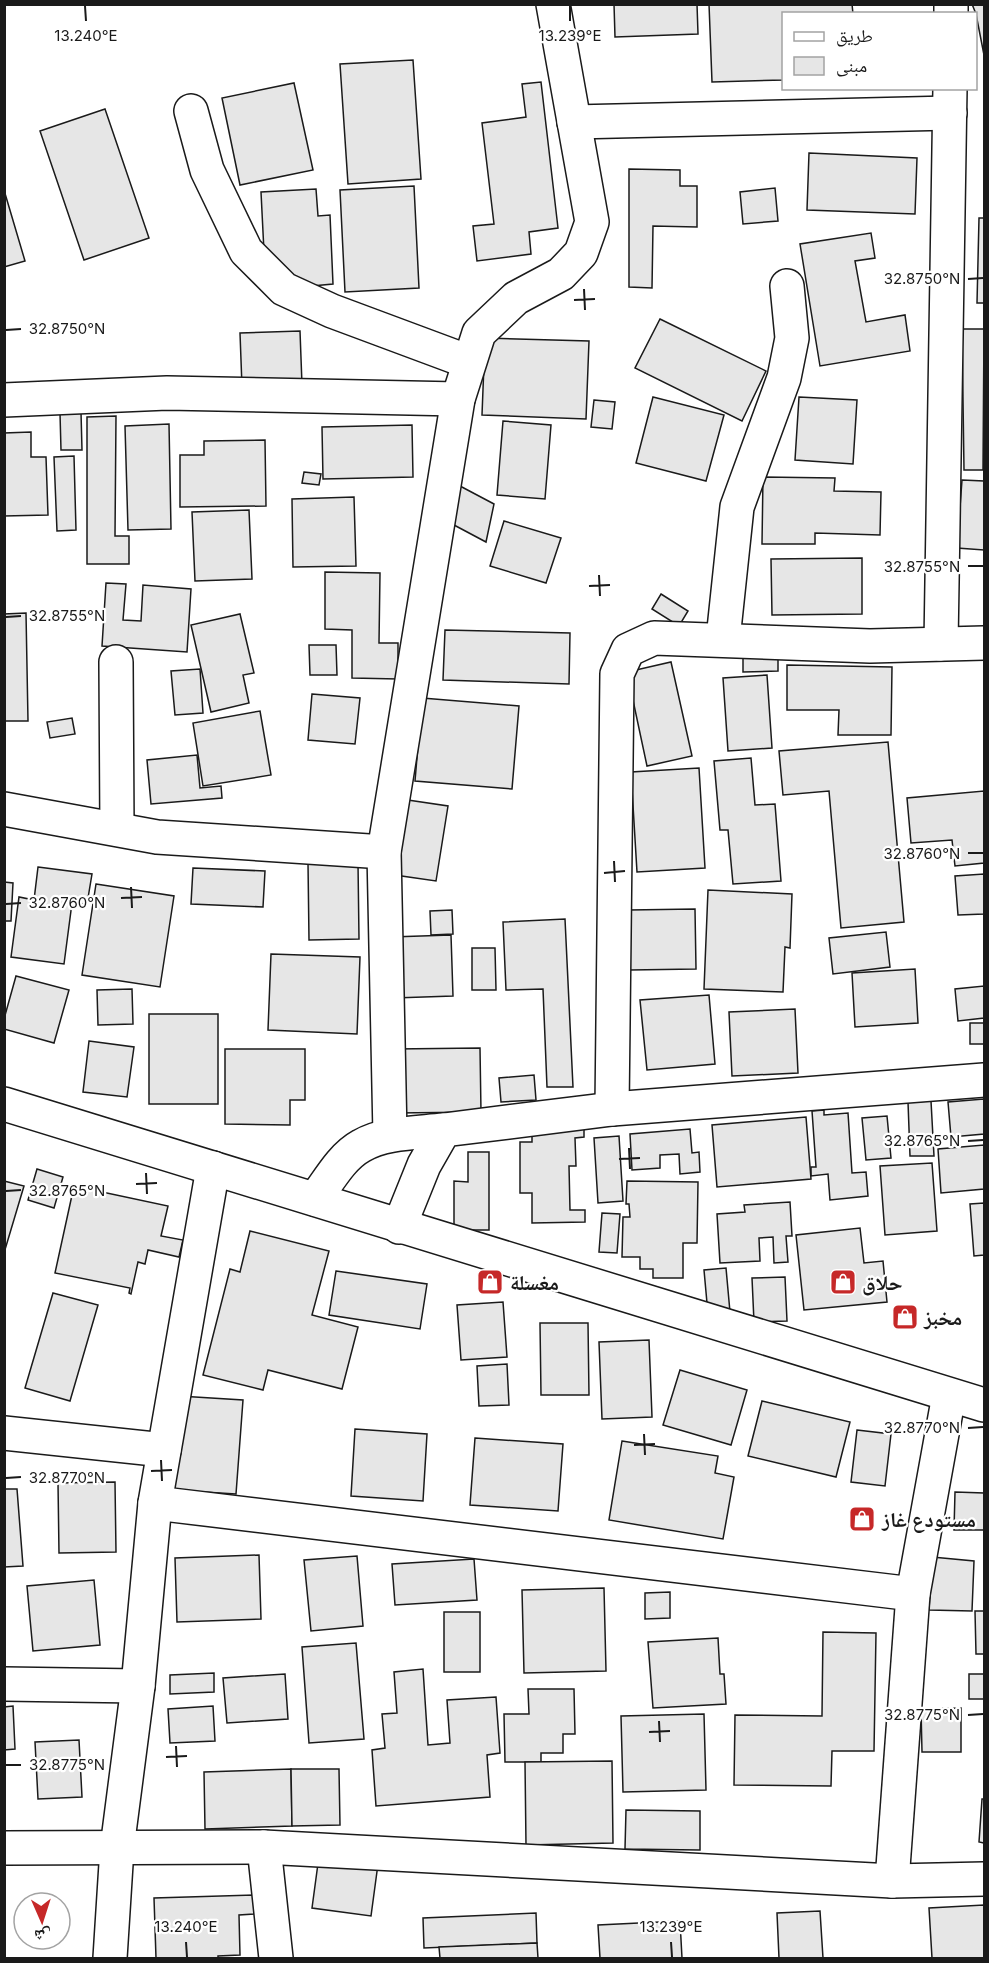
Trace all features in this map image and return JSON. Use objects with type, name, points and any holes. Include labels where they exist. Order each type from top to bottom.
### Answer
[{"type":"street","points":[[390,1135],[384,852],[458,399],[478,333],[516,298],[561,274],[581,254],[592,222],[553,4]]},
{"type":"street","points":[[574,122],[950,101],[941,644]]},
{"type":"street","points":[[191,111],[207,170],[246,251],[284,289],[332,311],[470,362]]},
{"type":"street","points":[[723,639],[737,507],[784,378],[792,338],[787,286]]},
{"type":"street","points":[[4,400],[167,393],[458,399]]},
{"type":"street","points":[[612,1109],[617,674],[628,650],[654,638],[870,646],[984,643]]},
{"type":"street","points":[[116,662],[117,829]]},
{"type":"street","points":[[4,809],[158,837],[384,852]]},
{"type":"street","points":[[315,1199],[345,1159],[361,1145],[390,1135],[612,1109],[984,1080]]},
{"type":"street","points":[[4,1104],[984,1405]]},
{"type":"street","points":[[399,1227],[424,1165],[444,1130]]},
{"type":"street","points":[[110,1959],[117,1848],[138,1686],[155,1503],[213,1168]]},
{"type":"street","points":[[892,1881],[913,1594],[949,1395]]},
{"type":"street","points":[[4,1433],[164,1450]]},
{"type":"street","points":[[155,1503],[913,1594]]},
{"type":"street","points":[[4,1684],[138,1686]]},
{"type":"street","points":[[264,1847],[276,1959]]},
{"type":"street","points":[[4,1848],[264,1847],[892,1881],[984,1879]]},
{"type":"building","points":[[614,4],[697,4],[698,34],[615,37]]},
{"type":"building","points":[[709,4],[852,4],[853,12],[782,12],[782,80],[712,82]]},
{"type":"building","points":[[972,4],[984,4],[984,55],[977,12]]},
{"type":"building","points":[[413,60],[421,179],[348,184],[340,64]]},
{"type":"building","points":[[541,82],[558,228],[529,232],[531,254],[477,261],[473,226],[494,224],[482,123],[526,117],[522,84]]},
{"type":"building","points":[[294,83],[313,170],[240,185],[222,98]]},
{"type":"building","points":[[105,109],[149,238],[84,260],[40,131]]},
{"type":"building","points":[[809,153],[917,158],[915,214],[807,210]]},
{"type":"building","points":[[629,169],[680,170],[680,186],[697,186],[697,227],[653,226],[652,288],[629,287]]},
{"type":"building","points":[[414,186],[419,288],[345,292],[340,190]]},
{"type":"building","points":[[775,188],[778,221],[743,224],[740,192]]},
{"type":"building","points":[[316,189],[318,216],[330,215],[333,284],[301,287],[264,252],[261,192]]},
{"type":"building","points":[[4,190],[25,261],[4,267]]},
{"type":"building","points":[[979,218],[984,218],[984,303],[977,303]]},
{"type":"building","points":[[871,233],[875,258],[855,261],[866,322],[905,315],[910,351],[820,366],[800,244]]},
{"type":"building","points":[[660,319],[766,371],[742,421],[635,368]]},
{"type":"building","points":[[962,329],[984,329],[983,470],[964,470]]},
{"type":"building","points":[[300,331],[302,385],[242,387],[240,333]]},
{"type":"building","points":[[485,338],[589,341],[586,419],[482,415]]},
{"type":"building","points":[[653,397],[724,415],[706,481],[636,463]]},
{"type":"building","points":[[799,397],[857,400],[853,464],[795,460]]},
{"type":"building","points":[[594,400],[615,402],[612,429],[591,427]]},
{"type":"building","points":[[81,412],[82,450],[61,450],[60,413]]},
{"type":"building","points":[[116,416],[115,536],[129,536],[129,564],[87,564],[87,417]]},
{"type":"building","points":[[503,421],[551,425],[545,499],[497,495]]},
{"type":"building","points":[[169,424],[171,529],[128,530],[125,426]]},
{"type":"building","points":[[412,425],[413,477],[323,479],[322,427]]},
{"type":"building","points":[[31,432],[31,457],[46,457],[48,515],[4,516],[4,433]]},
{"type":"building","points":[[265,440],[266,506],[180,507],[180,455],[204,455],[204,441]]},
{"type":"building","points":[[74,456],[76,530],[57,531],[54,457]]},
{"type":"building","points":[[304,472],[321,474],[319,485],[302,483]]},
{"type":"building","points":[[763,477],[835,478],[834,491],[881,492],[880,535],[815,533],[815,544],[762,544]]},
{"type":"building","points":[[962,480],[984,481],[984,550],[957,548]]},
{"type":"building","points":[[460,486],[494,504],[486,542],[454,525]]},
{"type":"building","points":[[354,497],[356,566],[293,567],[292,499]]},
{"type":"building","points":[[249,510],[252,579],[195,581],[192,512]]},
{"type":"building","points":[[504,521],[561,538],[546,583],[490,566]]},
{"type":"building","points":[[862,558],[862,614],[772,615],[771,559]]},
{"type":"building","points":[[325,572],[380,573],[379,643],[398,643],[398,679],[352,678],[352,630],[325,629]]},
{"type":"building","points":[[106,583],[126,584],[123,620],[141,621],[143,585],[191,589],[187,652],[102,646]]},
{"type":"building","points":[[661,594],[688,611],[679,626],[652,609]]},
{"type":"building","points":[[26,613],[28,721],[4,721],[4,614]]},
{"type":"building","points":[[240,614],[254,673],[243,675],[249,703],[211,712],[191,625]]},
{"type":"building","points":[[445,630],[570,633],[569,684],[443,680]]},
{"type":"building","points":[[309,645],[336,645],[337,675],[310,675]]},
{"type":"building","points":[[778,650],[778,671],[743,672],[743,651]]},
{"type":"building","points":[[671,662],[692,756],[647,766],[627,672]]},
{"type":"building","points":[[787,665],[892,667],[891,735],[838,735],[839,710],[787,710]]},
{"type":"building","points":[[200,669],[203,713],[175,715],[171,671]]},
{"type":"building","points":[[767,675],[772,748],[728,751],[723,678]]},
{"type":"building","points":[[312,694],[360,698],[355,744],[308,740]]},
{"type":"building","points":[[422,698],[519,706],[512,789],[415,781]]},
{"type":"building","points":[[260,711],[271,775],[203,786],[193,723]]},
{"type":"building","points":[[72,718],[75,734],[50,738],[47,722]]},
{"type":"building","points":[[888,742],[904,922],[841,928],[829,791],[783,795],[779,751]]},
{"type":"building","points":[[197,755],[200,788],[221,786],[222,798],[151,804],[147,760]]},
{"type":"building","points":[[751,758],[755,805],[775,804],[781,881],[733,884],[728,830],[720,830],[714,761]]},
{"type":"building","points":[[699,768],[705,868],[637,872],[631,772]]},
{"type":"building","points":[[984,791],[984,863],[955,866],[952,840],[911,843],[907,798]]},
{"type":"building","points":[[401,799],[448,806],[436,881],[388,874]]},
{"type":"building","points":[[308,863],[358,863],[359,939],[309,940]]},
{"type":"building","points":[[38,867],[92,874],[87,904],[72,903],[64,964],[11,957],[19,897],[34,900]]},
{"type":"building","points":[[193,868],[265,871],[263,907],[191,904]]},
{"type":"building","points":[[984,874],[984,914],[958,915],[955,876]]},
{"type":"building","points":[[4,882],[13,883],[11,921],[4,921]]},
{"type":"building","points":[[96,884],[174,896],[160,987],[82,975]]},
{"type":"building","points":[[708,890],[792,894],[790,948],[785,947],[783,992],[704,989]]},
{"type":"building","points":[[695,909],[696,969],[630,970],[629,910]]},
{"type":"building","points":[[452,910],[453,934],[431,935],[430,911]]},
{"type":"building","points":[[565,919],[573,1087],[547,1087],[543,989],[506,990],[503,922]]},
{"type":"building","points":[[886,932],[890,967],[833,974],[829,938]]},
{"type":"building","points":[[451,935],[453,996],[394,998],[391,937]]},
{"type":"building","points":[[472,948],[495,948],[496,990],[472,990]]},
{"type":"building","points":[[271,954],[360,957],[357,1034],[268,1030]]},
{"type":"building","points":[[915,969],[918,1023],[855,1027],[852,973]]},
{"type":"building","points":[[16,976],[69,990],[54,1043],[4,1029],[4,1019]]},
{"type":"building","points":[[984,986],[984,1018],[958,1021],[955,989]]},
{"type":"building","points":[[132,989],[133,1024],[98,1025],[97,990]]},
{"type":"building","points":[[709,995],[715,1064],[647,1070],[640,1000]]},
{"type":"building","points":[[795,1009],[798,1073],[732,1076],[729,1012]]},
{"type":"building","points":[[149,1014],[218,1014],[218,1104],[149,1104]]},
{"type":"building","points":[[970,1023],[984,1023],[984,1044],[970,1044]]},
{"type":"building","points":[[89,1041],[134,1047],[127,1097],[83,1092]]},
{"type":"building","points":[[480,1048],[481,1112],[395,1113],[394,1049]]},
{"type":"building","points":[[225,1049],[305,1049],[305,1100],[290,1100],[290,1125],[225,1124]]},
{"type":"building","points":[[534,1075],[536,1100],[501,1102],[499,1078]]},
{"type":"building","points":[[984,1099],[984,1134],[951,1137],[948,1102]]},
{"type":"building","points":[[931,1101],[934,1156],[910,1156],[908,1102]]},
{"type":"building","points":[[824,1110],[824,1115],[848,1113],[852,1173],[866,1172],[868,1196],[830,1200],[828,1174],[811,1176],[811,1167],[816,1167],[812,1111]]},
{"type":"building","points":[[887,1116],[891,1158],[866,1160],[862,1118]]},
{"type":"building","points":[[806,1117],[811,1179],[717,1187],[712,1125]]},
{"type":"building","points":[[584,1129],[584,1137],[575,1138],[576,1166],[569,1166],[570,1210],[585,1210],[585,1222],[532,1223],[532,1193],[520,1193],[520,1142],[532,1142],[532,1130]]},
{"type":"building","points":[[690,1129],[692,1153],[699,1152],[700,1172],[680,1174],[679,1154],[660,1155],[660,1168],[632,1170],[630,1134]]},
{"type":"building","points":[[619,1136],[623,1201],[598,1203],[594,1138]]},
{"type":"building","points":[[984,1145],[984,1189],[941,1193],[938,1149]]},
{"type":"building","points":[[468,1152],[489,1152],[489,1230],[454,1230],[454,1181],[468,1182]]},
{"type":"building","points":[[932,1163],[937,1231],[885,1235],[880,1166]]},
{"type":"building","points":[[37,1169],[63,1177],[54,1208],[28,1200]]},
{"type":"building","points":[[4,1181],[24,1186],[4,1253]]},
{"type":"building","points":[[627,1181],[698,1182],[697,1243],[683,1243],[683,1278],[653,1278],[653,1269],[640,1269],[640,1257],[622,1257],[623,1217],[630,1217],[629,1204],[626,1204]]},
{"type":"building","points":[[74,1186],[168,1206],[161,1236],[183,1240],[179,1257],[148,1250],[145,1264],[138,1262],[131,1294],[129,1293],[130,1288],[55,1273]]},
{"type":"building","points":[[790,1202],[792,1236],[786,1236],[788,1262],[774,1263],[773,1237],[759,1238],[760,1261],[720,1263],[717,1214],[745,1212],[744,1205]]},
{"type":"building","points":[[984,1203],[984,1255],[974,1256],[970,1204]]},
{"type":"building","points":[[602,1213],[620,1214],[617,1253],[599,1252]]},
{"type":"building","name":"حلاق","points":[[860,1228],[864,1263],[883,1261],[887,1302],[804,1310],[796,1235]]},
{"type":"building","points":[[250,1231],[329,1251],[312,1315],[358,1327],[342,1389],[268,1370],[263,1390],[203,1375],[230,1269],[240,1272]]},
{"type":"building","points":[[726,1268],[730,1312],[708,1314],[704,1270]]},
{"type":"building","points":[[336,1271],[427,1284],[420,1329],[329,1315]]},
{"type":"building","points":[[785,1277],[787,1321],[754,1322],[752,1278]]},
{"type":"building","points":[[53,1293],[98,1305],[70,1401],[25,1388]]},
{"type":"building","points":[[503,1302],[507,1357],[461,1360],[457,1305]]},
{"type":"building","points":[[540,1323],[588,1323],[589,1395],[541,1395]]},
{"type":"building","points":[[649,1340],[652,1417],[602,1419],[599,1342]]},
{"type":"building","points":[[507,1364],[509,1405],[479,1406],[477,1366]]},
{"type":"building","points":[[680,1370],[747,1390],[731,1445],[663,1425]]},
{"type":"building","points":[[179,1396],[243,1400],[236,1494],[172,1490]]},
{"type":"building","points":[[762,1401],[850,1422],[836,1477],[748,1456]]},
{"type":"building","points":[[355,1429],[427,1434],[423,1501],[351,1496]]},
{"type":"building","points":[[857,1430],[891,1434],[885,1486],[851,1482]]},
{"type":"building","points":[[475,1438],[563,1444],[558,1511],[470,1505]]},
{"type":"building","points":[[622,1441],[718,1456],[715,1473],[734,1477],[723,1539],[609,1520]]},
{"type":"building","points":[[115,1482],[116,1552],[59,1553],[58,1483]]},
{"type":"building","points":[[4,1489],[17,1489],[23,1566],[4,1567]]},
{"type":"building","points":[[955,1492],[984,1493],[984,1530],[954,1530]]},
{"type":"building","points":[[259,1555],[261,1619],[177,1622],[175,1558]]},
{"type":"building","points":[[357,1556],[363,1626],[311,1631],[304,1560]]},
{"type":"building","points":[[932,1557],[974,1561],[972,1611],[929,1610]]},
{"type":"building","points":[[474,1559],[477,1600],[395,1605],[392,1564]]},
{"type":"building","points":[[94,1580],[100,1645],[33,1651],[27,1586]]},
{"type":"building","points":[[604,1588],[606,1671],[524,1673],[522,1590]]},
{"type":"building","points":[[670,1592],[670,1618],[645,1619],[645,1593]]},
{"type":"building","points":[[975,1611],[984,1611],[984,1654],[976,1654]]},
{"type":"building","points":[[444,1612],[480,1612],[480,1672],[444,1672]]},
{"type":"building","points":[[823,1632],[876,1633],[874,1751],[832,1751],[831,1786],[734,1785],[735,1715],[822,1716]]},
{"type":"building","points":[[718,1638],[720,1674],[724,1674],[726,1704],[653,1708],[648,1642]]},
{"type":"building","points":[[356,1643],[364,1739],[309,1743],[302,1647]]},
{"type":"building","points":[[423,1669],[428,1745],[450,1743],[447,1700],[496,1697],[500,1753],[487,1755],[490,1797],[376,1806],[372,1750],[385,1748],[382,1714],[397,1713],[394,1672]]},
{"type":"building","points":[[214,1673],[214,1692],[170,1694],[170,1675]]},
{"type":"building","points":[[285,1674],[288,1719],[227,1723],[223,1678]]},
{"type":"building","points":[[969,1674],[984,1674],[984,1699],[969,1699]]},
{"type":"building","points":[[528,1689],[574,1689],[575,1734],[563,1734],[563,1753],[541,1753],[541,1762],[505,1762],[504,1714],[529,1714]]},
{"type":"building","points":[[13,1706],[15,1749],[4,1750],[4,1707]]},
{"type":"building","points":[[213,1706],[215,1741],[170,1743],[168,1709]]},
{"type":"building","points":[[961,1708],[961,1752],[922,1752],[921,1709]]},
{"type":"building","points":[[704,1714],[706,1790],[623,1792],[621,1716]]},
{"type":"building","points":[[79,1740],[82,1797],[38,1799],[35,1742]]},
{"type":"building","points":[[612,1761],[613,1843],[526,1845],[525,1762]]},
{"type":"building","points":[[291,1769],[292,1826],[205,1829],[204,1772]]},
{"type":"building","points":[[291,1769],[339,1769],[340,1825],[292,1826]]},
{"type":"building","points":[[982,1799],[984,1799],[984,1843],[979,1842]]},
{"type":"building","points":[[626,1810],[700,1811],[700,1850],[625,1849]]},
{"type":"building","points":[[319,1856],[378,1864],[371,1916],[312,1908]]},
{"type":"building","points":[[254,1895],[254,1914],[239,1915],[240,1955],[218,1956],[218,1958],[156,1958],[154,1898]]},
{"type":"building","points":[[984,1905],[984,1958],[932,1958],[929,1908]]},
{"type":"building","points":[[820,1911],[823,1958],[779,1958],[777,1913]]},
{"type":"building","points":[[536,1913],[537,1943],[424,1948],[423,1918]]},
{"type":"building","points":[[680,1921],[682,1958],[600,1958],[598,1925]]},
{"type":"building","points":[[537,1943],[538,1958],[440,1958],[439,1947]]},
{"type":"place","name":"مغسلة","points":[[490,1282]]},
{"type":"place","name":"حلاق","points":[[843,1282]]},
{"type":"place","name":"مخبز","points":[[905,1317]]},
{"type":"place","name":"مستودع غاز","points":[[862,1519]]}]
